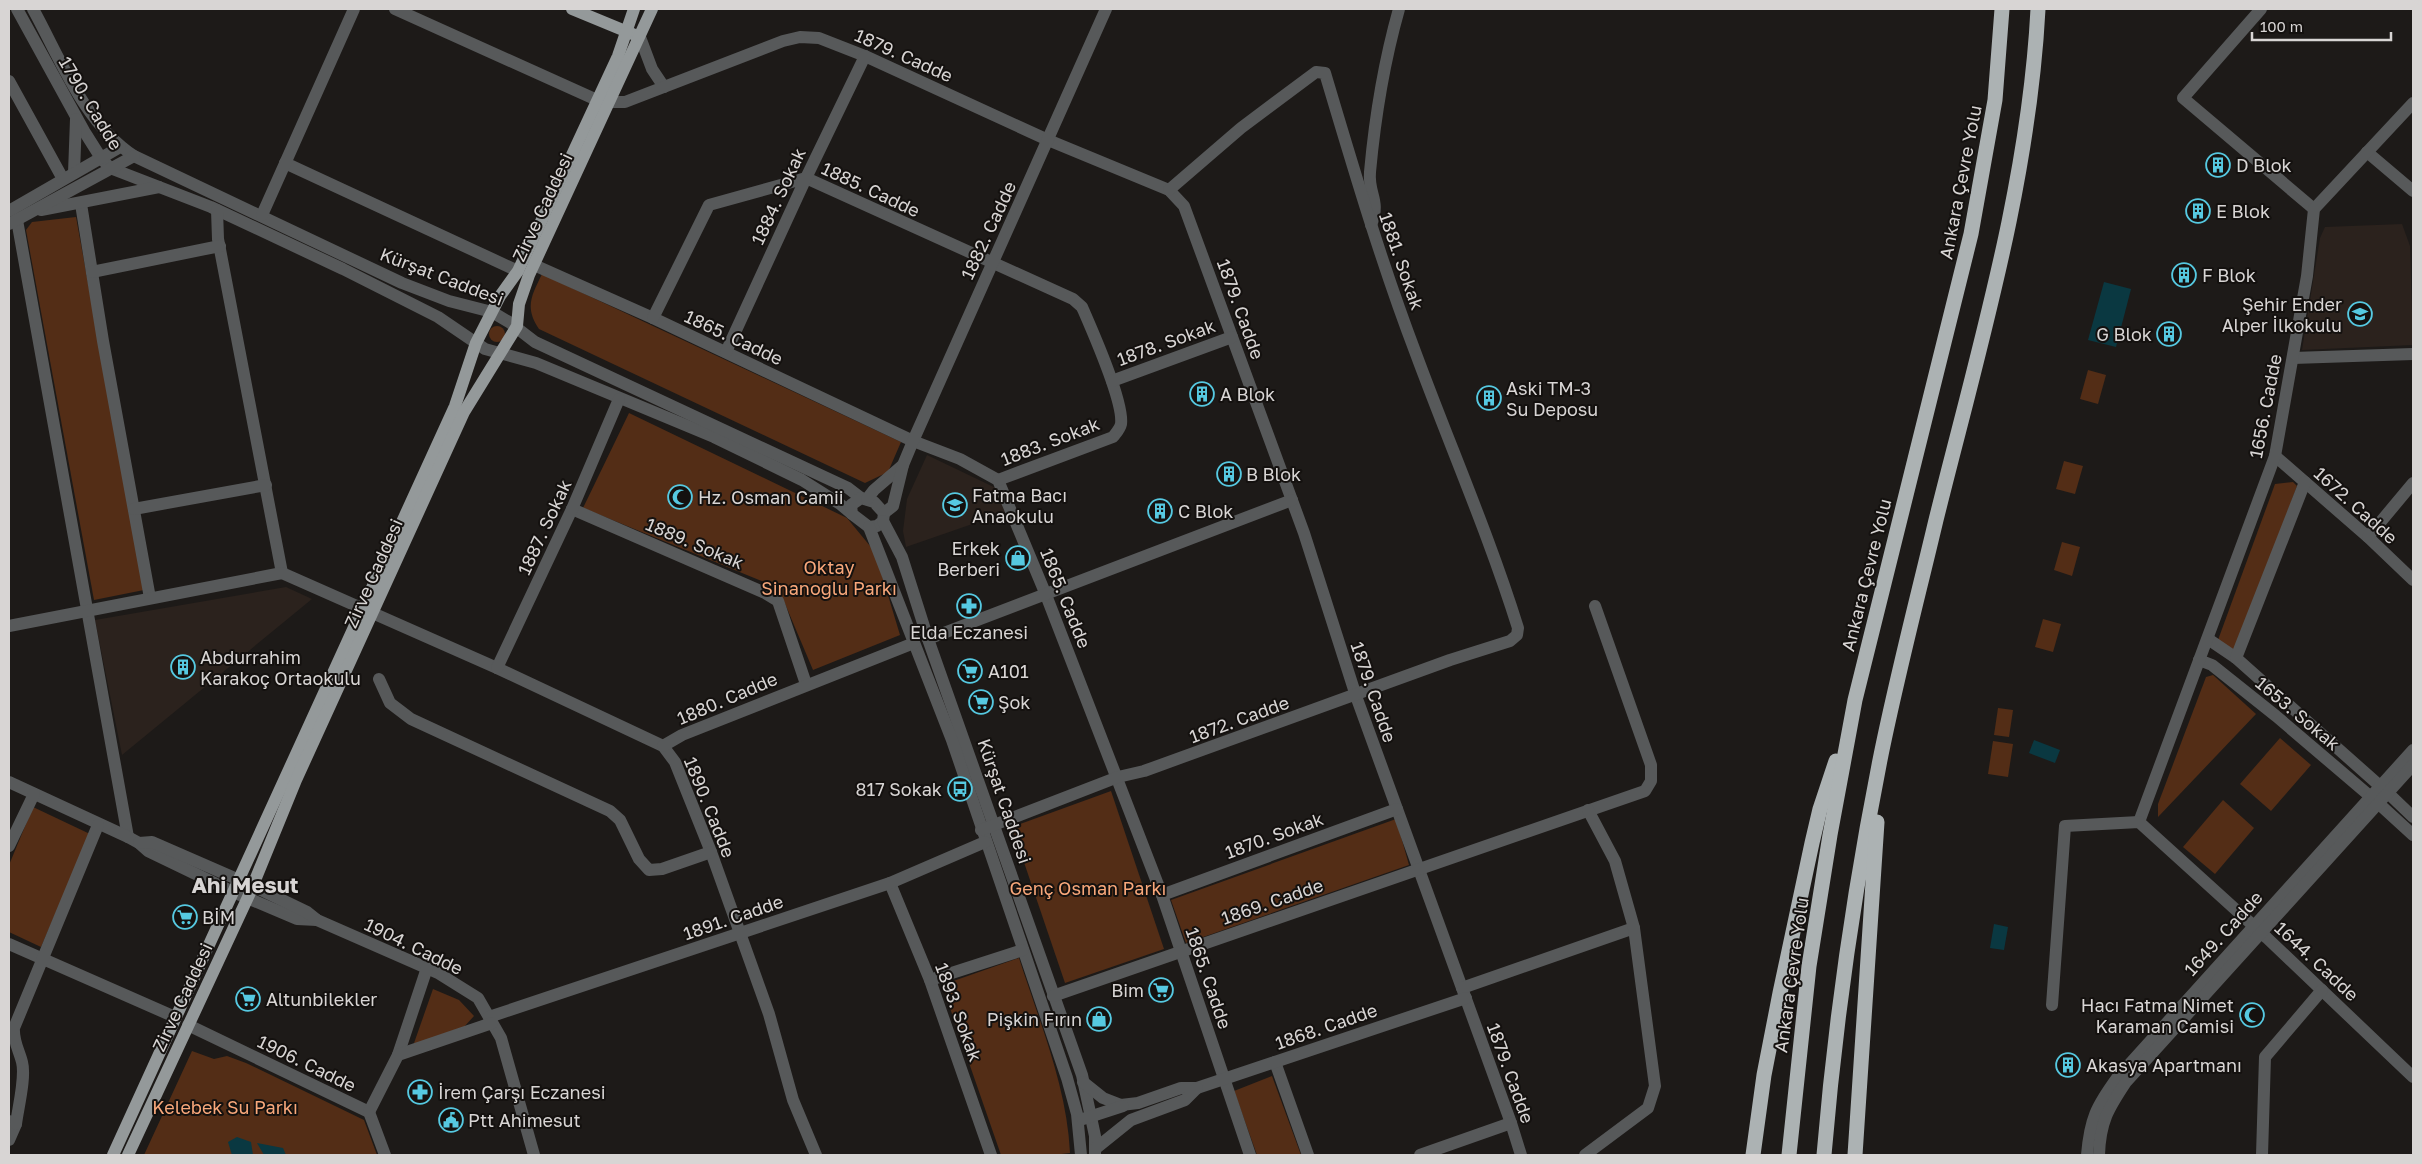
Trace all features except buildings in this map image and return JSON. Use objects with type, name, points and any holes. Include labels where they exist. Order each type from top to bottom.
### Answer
[{"type":"highway","name":"Ankara Çevre Yolu","points":[[1789,1155],[1809,966],[1830,835],[1855,700],[1971,234],[1994,109],[2002,9]]},
{"type":"highway","points":[[1824,1155],[1841,992],[1880,758],[1936,520],[1986,327],[2002,252],[2026,132],[2038,9]]},
{"type":"highway","points":[[1753,1155],[1770,1043],[1812,842],[1820,809],[1855,700]]},
{"type":"highway","points":[[1856,1155],[1880,758]]},
{"type":"main road","points":[[572,9],[640,36]]},
{"type":"main road","name":"Zirve Caddesi","points":[[128,1155],[250,892],[296,780],[374,615],[464,412],[516,327],[519,304],[604,101],[634,9]]},
{"type":"main road","name":"Zirve Caddesi","points":[[113,1155],[455,406],[476,343],[492,312],[518,271],[604,101],[640,36],[652,9]]},
{"type":"street","name":"1790. Cadde","points":[[17,9],[76,117],[105,163],[160,187]]},
{"type":"street","name":"1790. Cadde","points":[[33,9],[87,108],[120,147],[134,156]]},
{"type":"street","points":[[262,216],[354,9]]},
{"type":"street","points":[[395,9],[604,101]]},
{"type":"street","name":"1882. Cadde","points":[[883,517],[893,506],[903,465],[913,441],[1106,9]]},
{"type":"street","points":[[1371,225],[1376,213],[1376,202],[1370,174],[1380,95],[1399,9]]},
{"type":"street","points":[[2261,9],[2183,98],[2314,209],[2413,103]]},
{"type":"street","points":[[640,36],[652,69],[664,87]]},
{"type":"street","name":"1879. Cadde","points":[[604,101],[625,102],[767,46],[800,37],[819,38],[865,56],[1048,140],[1170,190],[1184,206],[1292,500],[1356,696],[1464,992],[1521,1155]]},
{"type":"street","name":"1884. Sokak","points":[[726,352],[806,178],[865,56]]},
{"type":"street","name":"1881. Sokak","points":[[1170,190],[1241,128],[1316,72],[1325,73],[1371,225],[1416,354],[1499,567],[1518,628],[1517,636],[1510,641]]},
{"type":"street","points":[[9,81],[68,176]]},
{"type":"street","points":[[68,176],[76,117]]},
{"type":"street","points":[[34,211],[105,163],[120,147]]},
{"type":"street","points":[[2367,152],[2413,191]]},
{"type":"street","points":[[12,218],[68,176],[105,163],[134,156]]},
{"type":"street","name":"Kürşat Caddesi","points":[[134,156],[409,286],[449,301],[492,312],[535,342],[848,488],[864,498]]},
{"type":"street","points":[[285,163],[518,271]]},
{"type":"street","name":"1885. Cadde","points":[[653,318],[709,206],[806,178],[991,263]]},
{"type":"street","points":[[12,218],[34,211],[81,204],[160,187]]},
{"type":"street","name":"Kürşat Caddesi","points":[[160,187],[217,210],[343,269],[438,317],[485,349],[536,363],[714,437],[802,480],[840,504],[852,514]]},
{"type":"street","points":[[81,204],[150,598]]},
{"type":"street","name":"1656. Cadde","points":[[2139,822],[2275,456],[2307,276],[2314,209]]},
{"type":"street","points":[[9,626],[282,573],[220,246],[217,210]]},
{"type":"street","points":[[12,218],[133,840]]},
{"type":"street","points":[[92,272],[220,246]]},
{"type":"street","name":"1883. Sokak","points":[[991,263],[1073,300],[1082,307],[1112,381],[1122,417],[1121,427],[1113,437],[998,480]]},
{"type":"street","name":"1865. Cadde","points":[[534,265],[653,318],[913,441],[960,459],[998,480],[1046,594],[1118,777],[1162,895],[1250,1155]]},
{"type":"street","name":"1878. Sokak","points":[[1112,381],[1232,337]]},
{"type":"street","points":[[2293,358],[2413,354]]},
{"type":"street","name":"1887. Sokak","points":[[497,668],[572,510],[619,399]]},
{"type":"street","name":"1672. Cadde","points":[[2275,456],[2368,536],[2413,580]]},
{"type":"street","name":"1882. Cadde","points":[[864,498],[903,465]]},
{"type":"street","points":[[2236,658],[2305,482]]},
{"type":"street","points":[[2368,536],[2413,483]]},
{"type":"street","points":[[134,509],[266,485]]},
{"type":"street","points":[[864,498],[874,502],[883,517],[877,526],[869,527],[852,514],[851,505],[864,498]]},
{"type":"street","points":[[928,639],[1292,500]]},
{"type":"street","name":"1889. Sokak","points":[[572,510],[766,593],[778,601],[806,684]]},
{"type":"street","name":"Kürşat Caddesi","points":[[883,517],[902,557],[928,639],[995,825],[1083,1082],[1094,1132],[1095,1152]]},
{"type":"street","name":"Kürşat Caddesi","points":[[869,527],[952,740],[1073,1097],[1081,1155]]},
{"type":"street","name":"1890. Cadde","points":[[282,573],[497,668],[663,746],[675,762],[711,852],[769,1014],[793,1100],[816,1155]]},
{"type":"street","name":"1869. Cadde","points":[[1053,996],[1645,791],[1652,771],[1595,606]]},
{"type":"street","points":[[2208,639],[2236,658],[2413,816]]},
{"type":"street","name":"1872. Cadde","points":[[983,836],[995,825],[1118,777],[1144,771],[1356,696],[1450,660],[1510,641]]},
{"type":"street","name":"1880. Cadde","points":[[663,746],[682,735],[806,684],[914,643]]},
{"type":"street","name":"1653. Sokak","points":[[2199,660],[2212,665],[2276,716],[2375,800],[2413,835]]},
{"type":"street","points":[[378,680],[390,703],[411,719],[616,815],[639,859],[649,870],[662,869],[711,852]]},
{"type":"street","name":"1649. Cadde","points":[[2087,1155],[2091,1124],[2097,1106],[2117,1078],[2375,800],[2413,750]]},
{"type":"street","name":"1649. Cadde","points":[[2384,790],[2413,765]]},
{"type":"street","points":[[9,782],[133,840]]},
{"type":"street","points":[[9,846],[34,794]]},
{"type":"street","name":"1870. Sokak","points":[[1162,895],[1397,809]]},
{"type":"street","points":[[1585,1155],[1648,1108],[1655,1091],[1634,928],[1615,861],[1588,810]]},
{"type":"street","points":[[2052,1005],[2065,826],[2139,822]]},
{"type":"street","name":"1644. Cadde","points":[[2139,822],[2257,929],[2413,1077]]},
{"type":"street","points":[[9,1140],[23,1072],[23,1062],[14,1040],[14,1028],[98,825]]},
{"type":"street","name":"1891. Cadde","points":[[398,1055],[491,1020],[890,883],[983,836]]},
{"type":"street","name":"1904. Cadde","points":[[133,840],[152,842],[238,879],[250,892],[297,918],[316,920],[427,968],[478,998],[501,1038],[534,1155]]},
{"type":"street","name":"1904. Cadde","points":[[133,840],[148,851],[233,892],[250,892]]},
{"type":"street","name":"1893. Sokak","points":[[890,883],[930,980],[991,1155]]},
{"type":"street","name":"1868. Cadde","points":[[1077,1121],[1181,1088],[1197,1088],[1275,1062],[1634,928]]},
{"type":"street","name":"1649. Cadde","points":[[2099,1155],[2103,1121],[2108,1108],[2126,1082],[2257,929]]},
{"type":"street","points":[[9,944],[175,1018]]},
{"type":"street","points":[[930,980],[1023,950]]},
{"type":"street","points":[[369,1112],[398,1055],[427,968]]},
{"type":"street","points":[[2262,1155],[2265,1057],[2322,990]]},
{"type":"street","name":"1906. Cadde","points":[[188,1025],[369,1112],[385,1155]]},
{"type":"street","points":[[1275,1062],[1308,1155]]},
{"type":"street","points":[[1083,1082],[1111,1103],[1128,1104]]},
{"type":"street","name":"1868. Cadde","points":[[1079,1136],[1185,1100],[1197,1088]]},
{"type":"street","name":"1868. Cadde","points":[[1095,1152],[1130,1120]]},
{"type":"street","points":[[1420,1155],[1511,1123]]},
{"type":"shaded area","name":"Şehir Ender Alper İlkokulu","points":[[2402,224],[2410,246],[2413,345],[2302,350],[2320,238],[2325,227]]},
{"type":"shaded area","name":"Fatma Bacı Anaokulu","points":[[927,455],[1000,490],[1007,512],[906,547],[903,531],[907,499]]},
{"type":"shaded area","points":[[286,587],[312,599],[122,755],[95,620]]},
{"type":"green space","points":[[76,217],[144,590],[94,600],[26,230],[32,222]]},
{"type":"green space","points":[[542,274],[901,442],[888,472],[865,483],[539,329],[532,314],[531,301]]},
{"type":"green space","points":[[494,326],[500,326],[505,331],[503,340],[494,342],[489,337],[489,331]]},
{"type":"green space","points":[[2088,370],[2106,375],[2098,404],[2080,399]]},
{"type":"green space","name":"Oktay Sinanoğlu Parkı","points":[[629,413],[847,518],[875,552],[900,635],[813,670],[783,599],[769,584],[583,508]]},
{"type":"green space","points":[[2064,461],[2083,466],[2075,494],[2056,489]]},
{"type":"green space","points":[[2293,482],[2297,486],[2238,646],[2234,650],[2218,640],[2275,484]]},
{"type":"green space","points":[[2062,542],[2080,547],[2072,576],[2054,570]]},
{"type":"green space","points":[[2043,619],[2061,624],[2053,652],[2035,647]]},
{"type":"green space","points":[[2213,675],[2256,714],[2158,817],[2158,804],[2206,677]]},
{"type":"green space","points":[[1998,708],[2013,710],[2009,737],[1994,735]]},
{"type":"green space","points":[[2280,738],[2311,765],[2271,811],[2240,784]]},
{"type":"green space","points":[[1993,741],[2013,744],[2008,777],[1988,774]]},
{"type":"green space","name":"Genç Osman Parkı","points":[[1111,791],[1164,949],[1065,983],[1012,827]]},
{"type":"green space","points":[[2223,800],[2254,828],[2215,874],[2183,847]]},
{"type":"green space","points":[[33,807],[90,834],[41,947],[9,932],[9,865]]},
{"type":"green space","points":[[1396,819],[1409,865],[1186,943],[1171,900]]},
{"type":"green space","points":[[1019,958],[1058,1078],[1068,1128],[1070,1153],[1053,1155],[1001,1155],[942,985]]},
{"type":"green space","points":[[433,989],[459,1000],[474,1016],[463,1028],[413,1046]]},
{"type":"green space","name":"Kelebek Su Parkı","points":[[192,1051],[214,1059],[227,1056],[246,1063],[364,1120],[377,1155],[144,1155]]},
{"type":"green space","points":[[1272,1076],[1301,1155],[1257,1155],[1234,1091]]},
{"type":"water","points":[[2104,282],[2131,289],[2116,347],[2088,340]]},
{"type":"water","points":[[2034,740],[2060,750],[2055,763],[2029,753]]},
{"type":"water","points":[[1994,924],[2008,927],[2004,950],[1990,948]]},
{"type":"water","points":[[237,1137],[251,1142],[253,1155],[232,1155],[228,1142]]},
{"type":"water","points":[[257,1143],[283,1148],[286,1155],[264,1155]]},
{"type":"place","name":"D Blok","points":[[2218,165]]},
{"type":"place","name":"E Blok","points":[[2198,211]]},
{"type":"place","name":"F Blok","points":[[2184,275]]},
{"type":"place","name":"Şehir Ender Alper İlkokulu","points":[[2360,314]]},
{"type":"place","name":"G Blok","points":[[2169,334]]},
{"type":"place","name":"A Blok","points":[[1202,394]]},
{"type":"place","name":"Aski TM-3 Su Deposu","points":[[1489,398]]},
{"type":"place","name":"B Blok","points":[[1229,474]]},
{"type":"place","name":"Hz. Osman Camii","points":[[680,497]]},
{"type":"place","name":"Fatma Bacı Anaokulu","points":[[955,505]]},
{"type":"place","name":"C Blok","points":[[1160,511]]},
{"type":"place","name":"Erkek Berberi","points":[[1018,558]]},
{"type":"place","name":"Elda Eczanesi","points":[[969,606]]},
{"type":"place","name":"Abdurrahim Karakoç Ortaokulu","points":[[183,667]]},
{"type":"place","name":"A101","points":[[970,671]]},
{"type":"place","name":"Şok","points":[[981,702]]},
{"type":"place","name":"817 Sokak","points":[[960,789]]},
{"type":"place","name":"BİM","points":[[185,917]]},
{"type":"place","name":"Bim","points":[[1161,990]]},
{"type":"place","name":"Altunbilekler","points":[[248,999]]},
{"type":"place","name":"Hacı Fatma Nimet Karaman Camisi","points":[[2252,1015]]},
{"type":"place","name":"Pişkin Fırın","points":[[1099,1019]]},
{"type":"place","name":"Akasya Apartmanı","points":[[2068,1065]]},
{"type":"place","name":"İrem Çarşı Eczanesi","points":[[420,1092]]},
{"type":"place","name":"Ptt Ahimesut","points":[[451,1120]]},
{"type":"district","name":"Ahi Mesut","points":[[245,884]]}]
